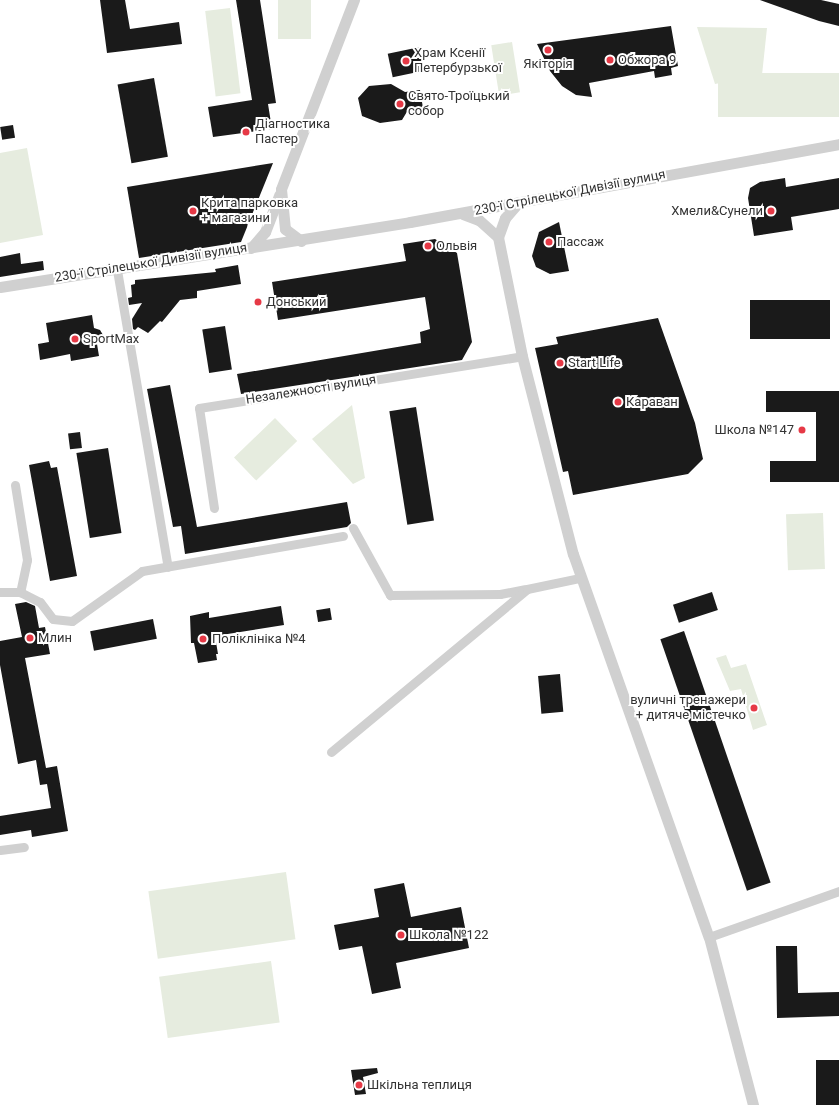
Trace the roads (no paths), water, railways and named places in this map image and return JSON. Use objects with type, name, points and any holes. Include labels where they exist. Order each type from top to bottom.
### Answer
[{"type":"street","points":[[251,248],[265,232],[354,0]]},
{"type":"street","name":"230-ї Стрілецької Дивізії вулиця","points":[[0,287],[301,241],[460,214],[839,144]]},
{"type":"street","points":[[281,189],[285,229],[301,241]]},
{"type":"street","points":[[518,203],[505,218],[498,237],[522,356],[579,578],[709,937],[753,1105]]},
{"type":"street","points":[[460,214],[479,220],[498,237]]},
{"type":"street","points":[[117,270],[168,567]]},
{"type":"street","name":"Незалежності вулиця","points":[[214,508],[199,408],[522,356]]},
{"type":"street","points":[[15,485],[27,560],[20,592]]},
{"type":"street","points":[[353,528],[390,595],[500,594],[579,578]]},
{"type":"street","points":[[0,592],[20,592],[40,602],[52,619],[72,621],[142,571],[343,536]]},
{"type":"street","points":[[331,752],[527,589]]},
{"type":"street","points":[[0,850],[24,847]]},
{"type":"street","points":[[709,937],[839,891]]},
{"type":"place","name":"Якіторія","points":[[548,50]]},
{"type":"place","name":"Обжора 9","points":[[610,60]]},
{"type":"place","name":"Храм Ксенії Петербурзької","points":[[406,61]]},
{"type":"place","name":"Свято-Троїцький собор","points":[[400,104]]},
{"type":"place","name":"Діагностика Пастер","points":[[246,132]]},
{"type":"place","name":"Крита парковка + магазини","points":[[193,211]]},
{"type":"place","name":"Хмели&Сунели","points":[[771,211]]},
{"type":"place","name":"Пассаж","points":[[549,242]]},
{"type":"place","name":"Ольвія","points":[[428,246]]},
{"type":"place","name":"Донський","points":[[258,302]]},
{"type":"place","name":"SportMax","points":[[75,339]]},
{"type":"place","name":"Start Life","points":[[560,363]]},
{"type":"place","name":"Караван","points":[[618,402]]},
{"type":"place","name":"Школа №147","points":[[802,430]]},
{"type":"place","name":"Млин","points":[[30,638]]},
{"type":"place","name":"Поліклініка №4","points":[[203,639]]},
{"type":"place","name":"вуличні тренажери + дитяче містечко","points":[[754,708]]},
{"type":"place","name":"Школа №122","points":[[401,935]]},
{"type":"place","name":"Шкільна теплиця","points":[[359,1085]]}]
